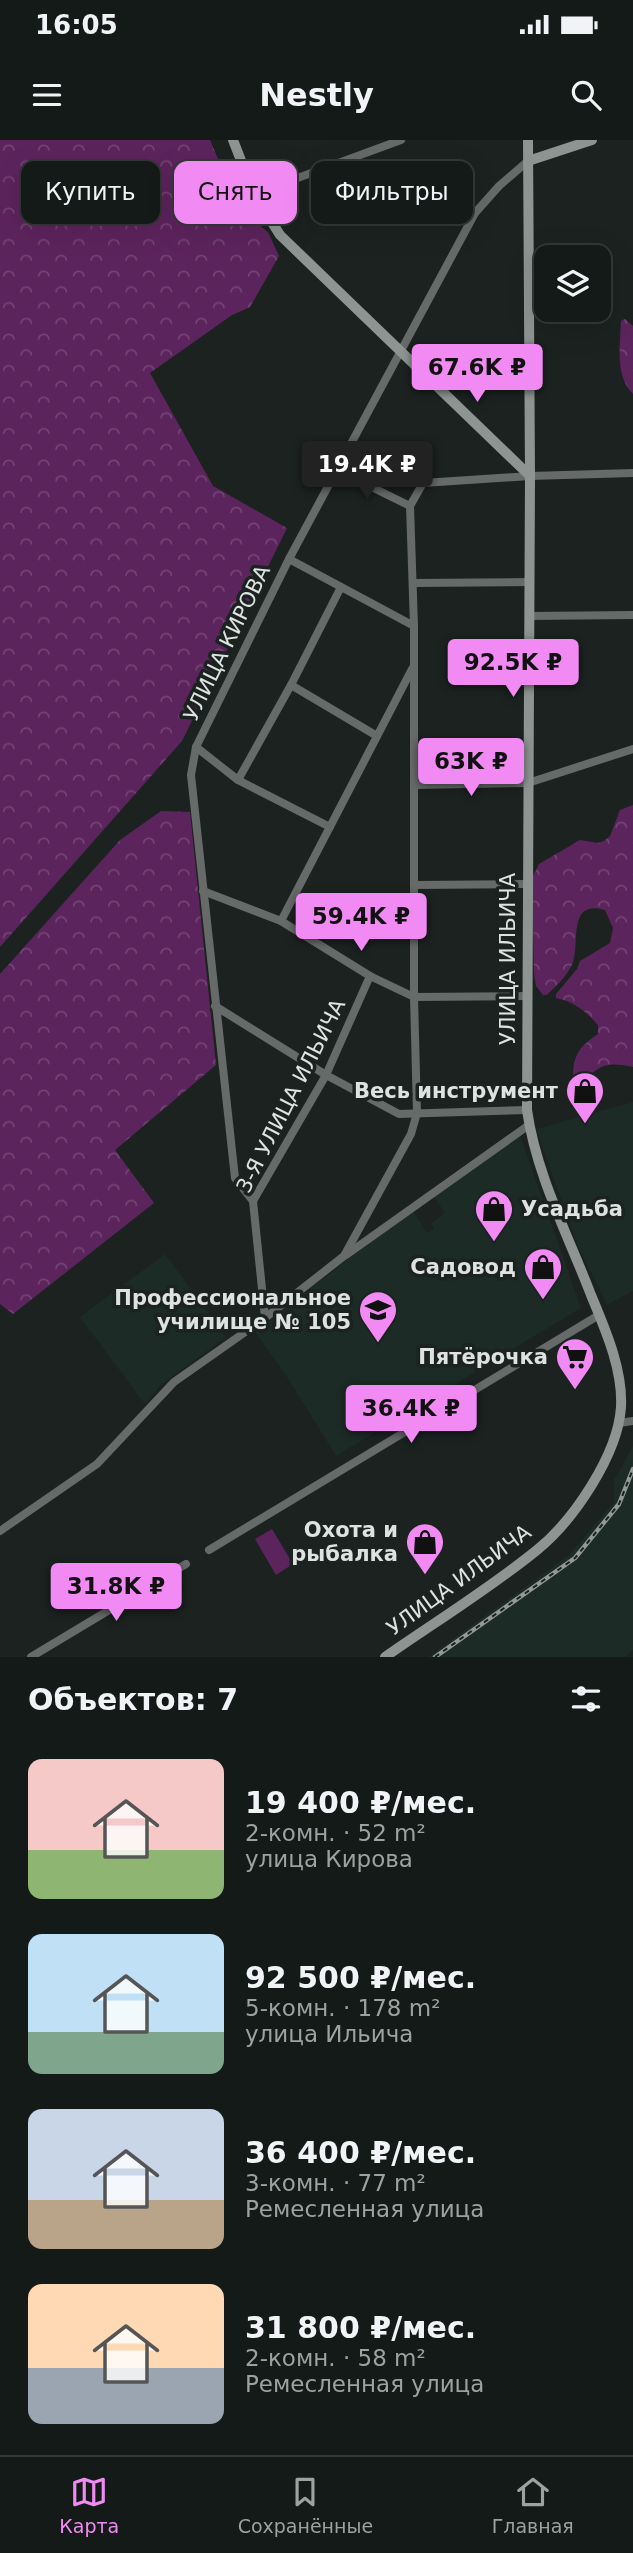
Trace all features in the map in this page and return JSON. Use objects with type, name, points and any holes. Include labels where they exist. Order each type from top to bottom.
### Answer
[{"type":"main road","points":[[233,140],[241,161]]},
{"type":"main road","name":"УЛИЦА ИЛЬИЧА","points":[[385,1657],[538,1549],[573,1511],[601,1468],[618,1423],[620,1386],[607,1334],[542,1168],[527,1110],[530,476],[528,140]]},
{"type":"main road","points":[[528,161],[592,140]]},
{"type":"main road","points":[[273,224],[280,235],[401,354],[530,476]]},
{"type":"street","points":[[297,178],[401,140]]},
{"type":"street","name":"УЛИЦА КИРОВА","points":[[253,1201],[235,1178],[191,775],[196,747],[289,559],[475,213],[499,186],[528,161]]},
{"type":"street","points":[[337,470],[410,506]]},
{"type":"street","points":[[344,1256],[411,1134],[417,1113],[414,997],[414,626],[410,506],[423,484],[530,476],[633,473]]},
{"type":"street","points":[[289,559],[414,626]]},
{"type":"street","points":[[413,583],[529,582]]},
{"type":"street","points":[[238,780],[341,587]]},
{"type":"street","points":[[529,616],[633,615]]},
{"type":"street","points":[[281,921],[413,667]]},
{"type":"street","points":[[291,685],[377,736]]},
{"type":"street","points":[[196,747],[238,780],[330,827]]},
{"type":"street","points":[[414,785],[528,783],[633,749]]},
{"type":"street","points":[[414,885],[526,884]]},
{"type":"street","points":[[203,891],[281,921],[370,976],[414,997],[528,996]]},
{"type":"street","name":"3-Я УЛИЦА ИЛЬИЧА","points":[[265,1318],[253,1201],[326,1075],[370,976]]},
{"type":"street","points":[[215,1006],[326,1075],[399,1114],[527,1110]]},
{"type":"street","points":[[0,1531],[97,1464],[174,1382],[265,1318],[344,1256],[529,1125]]},
{"type":"street","points":[[209,1550],[599,1315]]},
{"type":"street","points":[[618,1423],[633,1421]]},
{"type":"street","points":[[31,1657],[186,1564]]},
{"type":"shaded area","points":[[633,1102],[633,1291],[607,1305],[578,1246],[536,1129]]},
{"type":"shaded area","name":"Профессиональное училище № 105","points":[[520,1135],[581,1308],[336,1456],[289,1380],[255,1332],[412,1209],[427,1233],[434,1228],[431,1223],[445,1213],[434,1197]]},
{"type":"shaded area","points":[[165,1254],[226,1337],[161,1385],[145,1404],[80,1317]]},
{"type":"shaded area","points":[[633,1446],[633,1650],[625,1657],[428,1657],[569,1555],[614,1502],[614,1480]]},
{"type":"green space","points":[[0,140],[210,140],[219,161],[174,161],[174,224],[258,224],[268,232],[279,256],[250,307],[232,315],[150,373],[213,486],[287,528],[182,741],[0,947]]},
{"type":"green space","points":[[625,319],[633,326],[633,394],[623,379],[621,370],[621,321]]},
{"type":"green space","points":[[633,805],[633,1067],[606,1065],[579,1083],[573,1077],[574,1063],[582,1047],[598,1034],[598,1025],[579,1008],[556,998],[556,994],[577,969],[580,961],[610,943],[613,928],[605,910],[593,908],[585,911],[577,926],[572,965],[557,985],[547,995],[543,995],[536,986],[534,974],[532,878],[539,864],[580,840],[598,843],[604,841],[610,836],[620,810]]},
{"type":"green space","points":[[161,811],[190,812],[216,1065],[115,1150],[154,1203],[13,1314],[0,1304],[0,974],[120,840]]},
{"type":"green space","points":[[272,1529],[293,1564],[276,1575],[255,1539]]},
{"type":"railway","points":[[435,1657],[575,1558],[619,1504],[633,1469]]},
{"type":"place","name":"Весь инструмент","points":[[585,1125]]},
{"type":"place","name":"Усадьба","points":[[494,1243]]},
{"type":"place","name":"Садовод","points":[[543,1301]]},
{"type":"place","name":"Профессиональное училище № 105","points":[[378,1344]]},
{"type":"place","name":"Пятёрочка","points":[[575,1391]]},
{"type":"place","name":"Охота и рыбалка","points":[[425,1576]]}]
